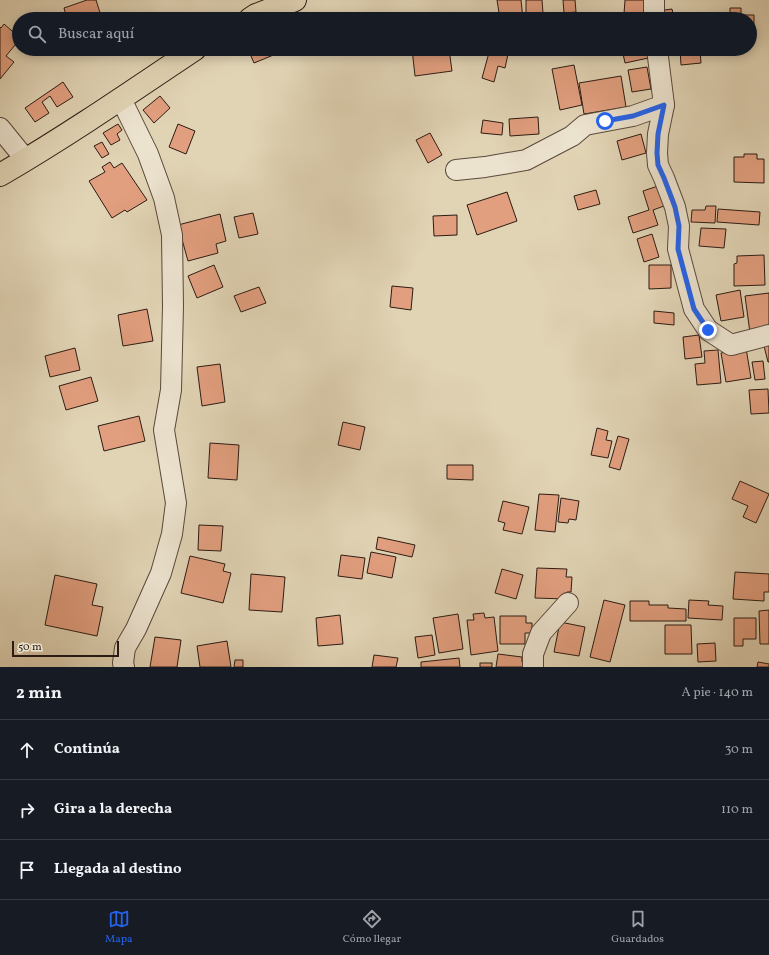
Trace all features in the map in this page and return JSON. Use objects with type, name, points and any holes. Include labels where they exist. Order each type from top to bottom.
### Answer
[{"type":"main road","points":[[264,12],[295,0]]},
{"type":"main road","points":[[0,175],[121,99],[185,56]]},
{"type":"street","points":[[654,0],[654,12]]},
{"type":"street","points":[[658,56],[664,105],[658,134],[658,165],[675,207],[679,226],[678,249],[694,309],[708,330],[731,345],[769,335]]},
{"type":"street","points":[[121,99],[148,154],[159,183],[164,198],[172,235],[173,306],[171,390],[164,430],[176,503],[172,534],[161,573],[136,628],[125,648],[122,663],[124,667]]},
{"type":"street","points":[[456,170],[526,160],[572,136],[585,125],[633,116],[664,105]]},
{"type":"street","points":[[0,128],[26,160]]},
{"type":"street","points":[[533,667],[534,654],[541,633],[568,603]]},
{"type":"building","points":[[87,0],[96,0],[100,12],[65,12],[64,8]]},
{"type":"building","points":[[497,0],[521,0],[522,12],[499,12]]},
{"type":"building","points":[[526,0],[542,0],[543,12],[526,12]]},
{"type":"building","points":[[563,0],[575,0],[576,12],[564,12]]},
{"type":"building","points":[[625,0],[646,0],[645,12],[624,12]]},
{"type":"building","points":[[730,8],[741,8],[741,12],[730,12]]},
{"type":"building","points":[[672,9],[673,12],[658,12]]},
{"type":"building","points":[[4,24],[12,31],[12,49],[6,56],[14,62],[0,79],[0,27],[1,28]]},
{"type":"building","points":[[251,56],[271,56],[254,63]]},
{"type":"building","points":[[413,56],[450,56],[452,71],[415,76]]},
{"type":"building","points":[[488,56],[508,56],[505,68],[498,66],[494,82],[482,78]]},
{"type":"building","points":[[624,56],[653,56],[653,57],[625,63]]},
{"type":"building","points":[[680,56],[700,56],[701,63],[681,65]]},
{"type":"building","points":[[574,65],[582,105],[560,110],[552,69]]},
{"type":"building","points":[[647,67],[651,89],[632,92],[628,70]]},
{"type":"building","points":[[621,76],[626,107],[584,114],[579,83]]},
{"type":"building","points":[[63,82],[73,97],[57,107],[50,96],[42,102],[49,113],[35,122],[25,108]]},
{"type":"building","points":[[160,96],[170,108],[154,123],[143,110]]},
{"type":"building","points":[[538,117],[539,134],[510,136],[509,119]]},
{"type":"building","points":[[483,120],[503,123],[502,135],[481,133]]},
{"type":"building","points":[[118,124],[122,130],[117,134],[120,140],[111,145],[103,133]]},
{"type":"building","points":[[178,124],[195,131],[186,154],[169,147]]},
{"type":"building","points":[[430,133],[442,155],[428,163],[416,140]]},
{"type":"building","points":[[641,134],[646,153],[622,160],[617,141]]},
{"type":"building","points":[[102,142],[109,154],[102,158],[94,146]]},
{"type":"building","points":[[744,154],[757,154],[757,159],[764,159],[764,183],[734,182],[734,157],[744,157]]},
{"type":"building","points":[[110,162],[114,168],[122,163],[147,200],[127,212],[125,210],[112,218],[89,181],[105,172],[102,167]]},
{"type":"building","points":[[658,186],[664,206],[653,210],[658,225],[633,233],[628,217],[649,210],[643,191]]},
{"type":"building","points":[[596,190],[600,204],[578,210],[574,196]]},
{"type":"building","points":[[507,192],[517,221],[477,235],[467,205]]},
{"type":"building","points":[[706,206],[716,206],[715,223],[691,222],[692,210],[705,210]]},
{"type":"building","points":[[718,209],[760,212],[759,225],[717,222]]},
{"type":"building","points":[[253,213],[258,234],[239,238],[234,217]]},
{"type":"building","points":[[220,214],[226,241],[216,244],[218,253],[188,261],[178,225]]},
{"type":"building","points":[[457,215],[457,235],[434,236],[433,216]]},
{"type":"building","points":[[701,228],[726,229],[724,248],[699,246]]},
{"type":"building","points":[[652,234],[659,257],[644,262],[637,239]]},
{"type":"building","points":[[764,255],[765,285],[734,286],[734,264],[737,263],[737,256]]},
{"type":"building","points":[[214,265],[223,287],[197,298],[188,276]]},
{"type":"building","points":[[649,265],[671,265],[671,288],[649,289]]},
{"type":"building","points":[[392,286],[413,288],[411,310],[390,307]]},
{"type":"building","points":[[259,287],[266,303],[241,312],[234,296]]},
{"type":"building","points":[[740,290],[744,317],[721,321],[716,295]]},
{"type":"building","points":[[769,293],[769,330],[750,333],[745,296]]},
{"type":"building","points":[[147,309],[153,341],[123,346],[118,315]]},
{"type":"building","points":[[654,311],[674,313],[674,325],[654,323]]},
{"type":"building","points":[[699,335],[702,357],[685,359],[683,337]]},
{"type":"building","points":[[769,345],[769,362],[768,362],[764,346]]},
{"type":"building","points":[[75,348],[80,370],[50,377],[45,356]]},
{"type":"building","points":[[746,348],[751,378],[726,382],[721,353]]},
{"type":"building","points":[[718,350],[721,383],[697,385],[695,364],[705,363],[704,351]]},
{"type":"building","points":[[763,361],[765,379],[755,380],[752,362]]},
{"type":"building","points":[[220,364],[225,402],[202,406],[197,367]]},
{"type":"building","points":[[91,377],[98,401],[66,410],[59,386]]},
{"type":"building","points":[[768,389],[769,413],[751,414],[749,390]]},
{"type":"building","points":[[139,416],[145,441],[104,451],[98,426]]},
{"type":"building","points":[[343,422],[365,427],[360,450],[338,445]]},
{"type":"building","points":[[597,428],[608,431],[606,440],[612,441],[608,458],[591,455]]},
{"type":"building","points":[[618,436],[629,439],[620,470],[609,467]]},
{"type":"building","points":[[210,443],[239,445],[237,480],[208,478]]},
{"type":"building","points":[[447,465],[473,465],[473,480],[447,479]]},
{"type":"building","points":[[740,481],[769,494],[756,523],[743,517],[748,506],[732,499]]},
{"type":"building","points":[[539,494],[559,495],[555,532],[535,530]]},
{"type":"building","points":[[561,498],[579,501],[576,520],[569,519],[568,523],[558,522]]},
{"type":"building","points":[[503,501],[529,507],[522,534],[503,530],[505,523],[498,521]]},
{"type":"building","points":[[199,525],[223,526],[221,551],[198,550]]},
{"type":"building","points":[[378,537],[415,545],[412,557],[376,549]]},
{"type":"building","points":[[371,552],[396,557],[392,578],[367,573]]},
{"type":"building","points":[[341,555],[365,558],[362,579],[338,576]]},
{"type":"building","points":[[190,556],[225,564],[223,571],[231,573],[223,603],[181,593]]},
{"type":"building","points":[[537,568],[567,569],[566,577],[572,577],[571,592],[567,592],[566,599],[535,598]]},
{"type":"building","points":[[502,569],[523,575],[516,599],[495,593]]},
{"type":"building","points":[[735,572],[769,574],[769,592],[764,592],[764,601],[733,599]]},
{"type":"building","points":[[251,574],[285,577],[282,612],[249,610]]},
{"type":"building","points":[[55,575],[97,584],[92,605],[103,607],[97,636],[45,625]]},
{"type":"building","points":[[604,600],[625,605],[610,662],[590,657]]},
{"type":"building","points":[[689,600],[709,601],[708,605],[723,606],[722,620],[688,618]]},
{"type":"building","points":[[630,601],[649,601],[649,605],[668,605],[668,608],[686,609],[686,621],[630,621]]},
{"type":"building","points":[[769,610],[769,644],[760,644],[759,611]]},
{"type":"building","points":[[484,613],[485,618],[494,617],[498,651],[471,655],[467,620],[474,620],[473,614]]},
{"type":"building","points":[[458,614],[463,649],[439,653],[433,618]]},
{"type":"building","points":[[340,615],[343,644],[318,646],[316,618]]},
{"type":"building","points":[[500,616],[526,616],[526,623],[532,623],[532,633],[525,633],[525,644],[500,644]]},
{"type":"building","points":[[734,618],[756,618],[756,639],[743,639],[743,646],[734,646]]},
{"type":"building","points":[[560,622],[585,627],[579,656],[554,652]]},
{"type":"building","points":[[665,625],[691,625],[692,654],[665,654]]},
{"type":"building","points":[[432,635],[435,655],[418,658],[415,637]]},
{"type":"building","points":[[155,637],[181,640],[177,667],[150,667]]},
{"type":"building","points":[[227,641],[231,667],[200,667],[197,646]]},
{"type":"building","points":[[715,643],[716,661],[698,662],[697,644]]},
{"type":"building","points":[[498,654],[522,657],[522,662],[527,663],[527,667],[496,667]]},
{"type":"building","points":[[374,655],[398,658],[396,667],[372,667]]},
{"type":"building","points":[[459,658],[460,667],[421,667],[421,662]]},
{"type":"building","points":[[235,660],[243,660],[243,667],[234,667]]},
{"type":"building","points":[[758,662],[769,664],[769,667],[757,667]]},
{"type":"building","points":[[480,663],[492,663],[492,667],[480,667]]},
{"type":"route","points":[[605,121],[633,116],[664,105],[658,134],[658,165],[675,207],[679,226],[678,249],[694,309],[708,330]]}]
